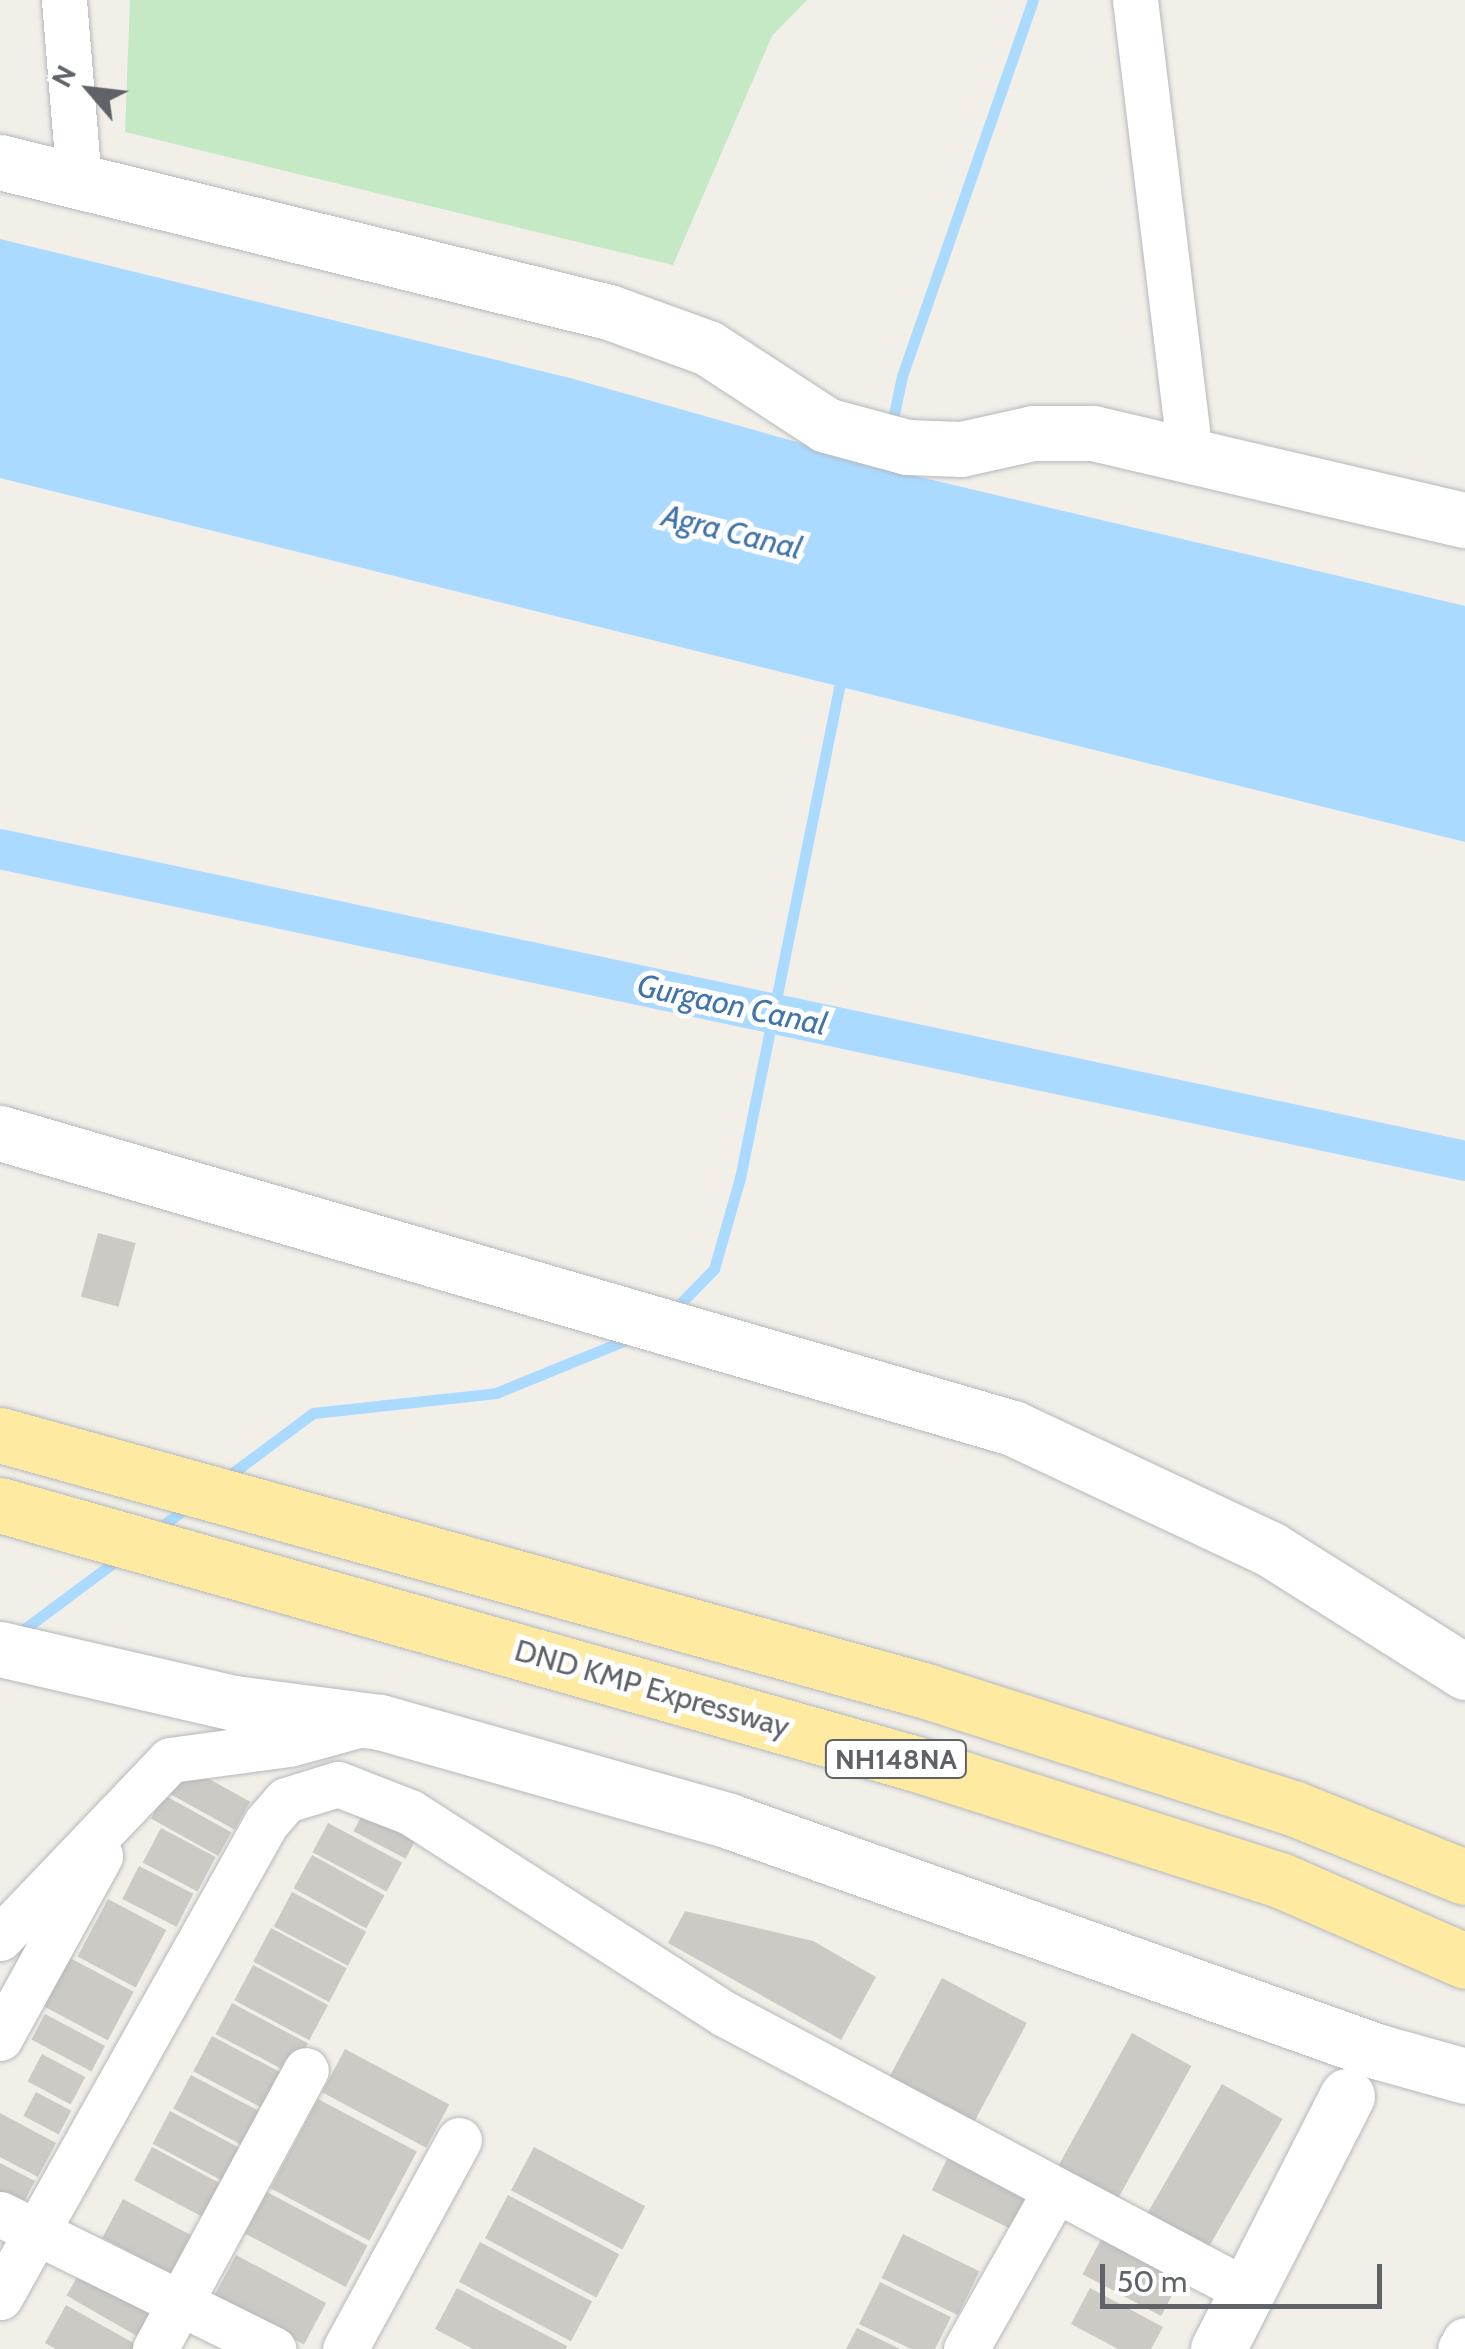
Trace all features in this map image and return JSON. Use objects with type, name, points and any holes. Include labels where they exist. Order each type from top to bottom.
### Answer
[{"type":"highway","name":"NH148NA","points":[[14,1439],[926,1690],[1293,1808],[1465,1877]]},
{"type":"highway","name":"DND KMP Expressway","points":[[0,1505],[913,1764],[1243,1868],[1465,1960]]},
{"type":"street","points":[[64,0],[79,180]]},
{"type":"street","points":[[1134,0],[1190,455]]},
{"type":"street","points":[[0,162],[652,326],[708,348],[826,426],[907,448],[961,448],[1060,431],[1190,455],[1465,520]]},
{"type":"street","points":[[0,1134],[1013,1428],[1270,1549],[1465,1672]]},
{"type":"street","points":[[0,1649],[234,1703],[380,1722],[729,1821],[1380,2052],[1465,2076]]},
{"type":"street","points":[[0,1938],[138,1788],[184,1755],[290,1744],[342,1726],[380,1722]]},
{"type":"street","points":[[0,2297],[17,2223],[266,1824],[286,1800],[338,1784],[410,1812],[723,2013],[1054,2193],[1247,2292]]},
{"type":"street","points":[[0,2038],[138,1788]]},
{"type":"street","points":[[156,2349],[306,2070]]},
{"type":"street","points":[[1218,2349],[1347,2096]]},
{"type":"street","points":[[346,2349],[459,2140]]},
{"type":"street","points":[[966,2349],[1054,2193]]},
{"type":"street","points":[[17,2223],[273,2349]]},
{"type":"street","points":[[1460,2349],[1465,2340]]},
{"type":"green space","points":[[130,0],[807,0],[772,36],[673,265],[125,132]]},
{"type":"water","name":"Agra Canal","points":[[0,239],[570,378],[924,478],[1465,606],[1465,842],[0,478]]},
{"type":"building","points":[[98,1233],[136,1243],[119,1307],[81,1297]]},
{"type":"building","points":[[182,1764],[250,1802],[235,1830],[166,1792]]},
{"type":"building","points":[[164,1795],[231,1832],[218,1856],[151,1819]]},
{"type":"building","points":[[369,1802],[421,1830],[406,1859],[354,1831]]},
{"type":"building","points":[[328,1823],[402,1862],[387,1892],[313,1852]]},
{"type":"building","points":[[161,1828],[216,1857],[197,1892],[143,1862]]},
{"type":"building","points":[[312,1855],[385,1895],[366,1928],[294,1888]]},
{"type":"building","points":[[139,1866],[193,1894],[177,1927],[122,1899]]},
{"type":"building","points":[[292,1892],[366,1931],[348,1966],[274,1926]]},
{"type":"building","points":[[108,1899],[166,1930],[136,1987],[77,1956]]},
{"type":"building","points":[[685,1911],[813,1941],[876,1977],[841,2040],[668,1943]]},
{"type":"building","points":[[271,1928],[347,1968],[329,2002],[253,1962]]},
{"type":"building","points":[[70,1958],[134,1992],[108,2040],[44,2007]]},
{"type":"building","points":[[253,1965],[328,2005],[309,2040],[234,2000]]},
{"type":"building","points":[[942,1978],[1027,2023],[969,2132],[884,2087]]},
{"type":"building","points":[[232,2003],[308,2043],[292,2074],[216,2034]]},
{"type":"building","points":[[45,2014],[105,2046],[91,2072],[31,2040]]},
{"type":"building","points":[[1132,2033],[1191,2066],[1114,2205],[1055,2172]]},
{"type":"building","points":[[212,2036],[291,2078],[272,2113],[193,2071]]},
{"type":"building","points":[[345,2049],[449,2104],[426,2148],[322,2092]]},
{"type":"building","points":[[42,2054],[85,2077],[71,2104],[27,2081]]},
{"type":"building","points":[[191,2075],[269,2116],[251,2150],[173,2109]]},
{"type":"building","points":[[1222,2084],[1283,2119],[1203,2257],[1142,2222]]},
{"type":"building","points":[[36,2092],[71,2111],[59,2135],[23,2116]]},
{"type":"building","points":[[318,2099],[417,2152],[369,2241],[271,2188]]},
{"type":"building","points":[[170,2111],[250,2154],[233,2186],[153,2144]]},
{"type":"building","points":[[0,2113],[56,2143],[38,2177],[0,2157]]},
{"type":"building","points":[[152,2147],[233,2190],[215,2224],[134,2181]]},
{"type":"building","points":[[534,2147],[645,2206],[622,2249],[511,2190]]},
{"type":"building","points":[[952,2149],[1031,2188],[1011,2229],[932,2190]]},
{"type":"building","points":[[0,2163],[35,2181],[21,2207],[0,2196]]},
{"type":"building","points":[[267,2192],[368,2246],[346,2287],[245,2233]]},
{"type":"building","points":[[508,2195],[619,2254],[596,2297],[485,2238]]},
{"type":"building","points":[[123,2199],[204,2242],[184,2281],[102,2238]]},
{"type":"building","points":[[1106,2230],[1185,2272],[1161,2316],[1083,2274]]},
{"type":"building","points":[[903,2234],[979,2271],[958,2315],[882,2278]]},
{"type":"building","points":[[480,2242],[592,2302],[571,2341],[459,2282]]},
{"type":"building","points":[[236,2255],[326,2303],[304,2344],[214,2296]]},
{"type":"building","points":[[87,2260],[169,2308],[149,2343],[66,2296]]},
{"type":"building","points":[[880,2282],[951,2317],[935,2349],[911,2349],[859,2324]]},
{"type":"building","points":[[457,2288],[567,2346],[566,2349],[473,2349],[435,2329]]},
{"type":"building","points":[[1090,2288],[1163,2327],[1151,2349],[1118,2349],[1071,2324]]},
{"type":"building","points":[[66,2305],[144,2349],[56,2349],[45,2343]]},
{"type":"building","points":[[857,2328],[900,2349],[846,2349]]},
{"type":"waterway","points":[[891,429],[902,376],[1033,0]]},
{"type":"waterway","points":[[671,1313],[714,1269],[740,1178],[842,673]]},
{"type":"waterway","name":"Gurgaon Canal","points":[[0,849],[1465,1161]]},
{"type":"waterway","points":[[223,1480],[313,1413],[496,1393],[631,1338]]},
{"type":"waterway","points":[[155,1531],[189,1506]]},
{"type":"waterway","points":[[15,1636],[121,1557]]}]
